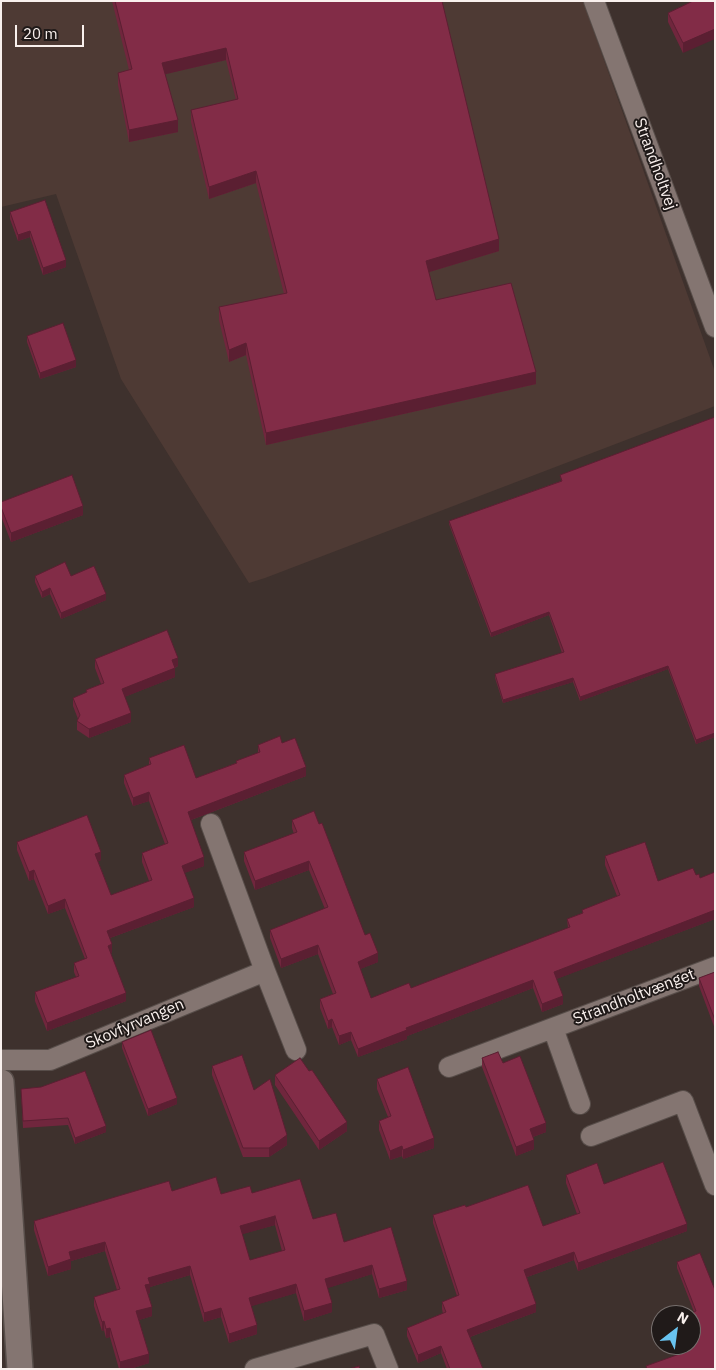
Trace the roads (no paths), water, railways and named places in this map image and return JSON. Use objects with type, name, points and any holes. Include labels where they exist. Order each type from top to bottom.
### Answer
[{"type":"street","name":"Strandholtvej","points":[[594,1],[715,327]]},
{"type":"street","points":[[211,824],[296,1050]]},
{"type":"street","name":"Strandholtvænget","points":[[449,1067],[715,967]]},
{"type":"street","name":"Skovfyrvangen","points":[[1,1060],[50,1060],[265,971]]},
{"type":"street","name":"Strandholtvænget","points":[[552,1028],[580,1104]]},
{"type":"street","points":[[1,1082],[20,1369]]},
{"type":"street","points":[[591,1136],[682,1101],[715,1185]]},
{"type":"street","points":[[255,1369],[374,1334],[388,1369]]}]
